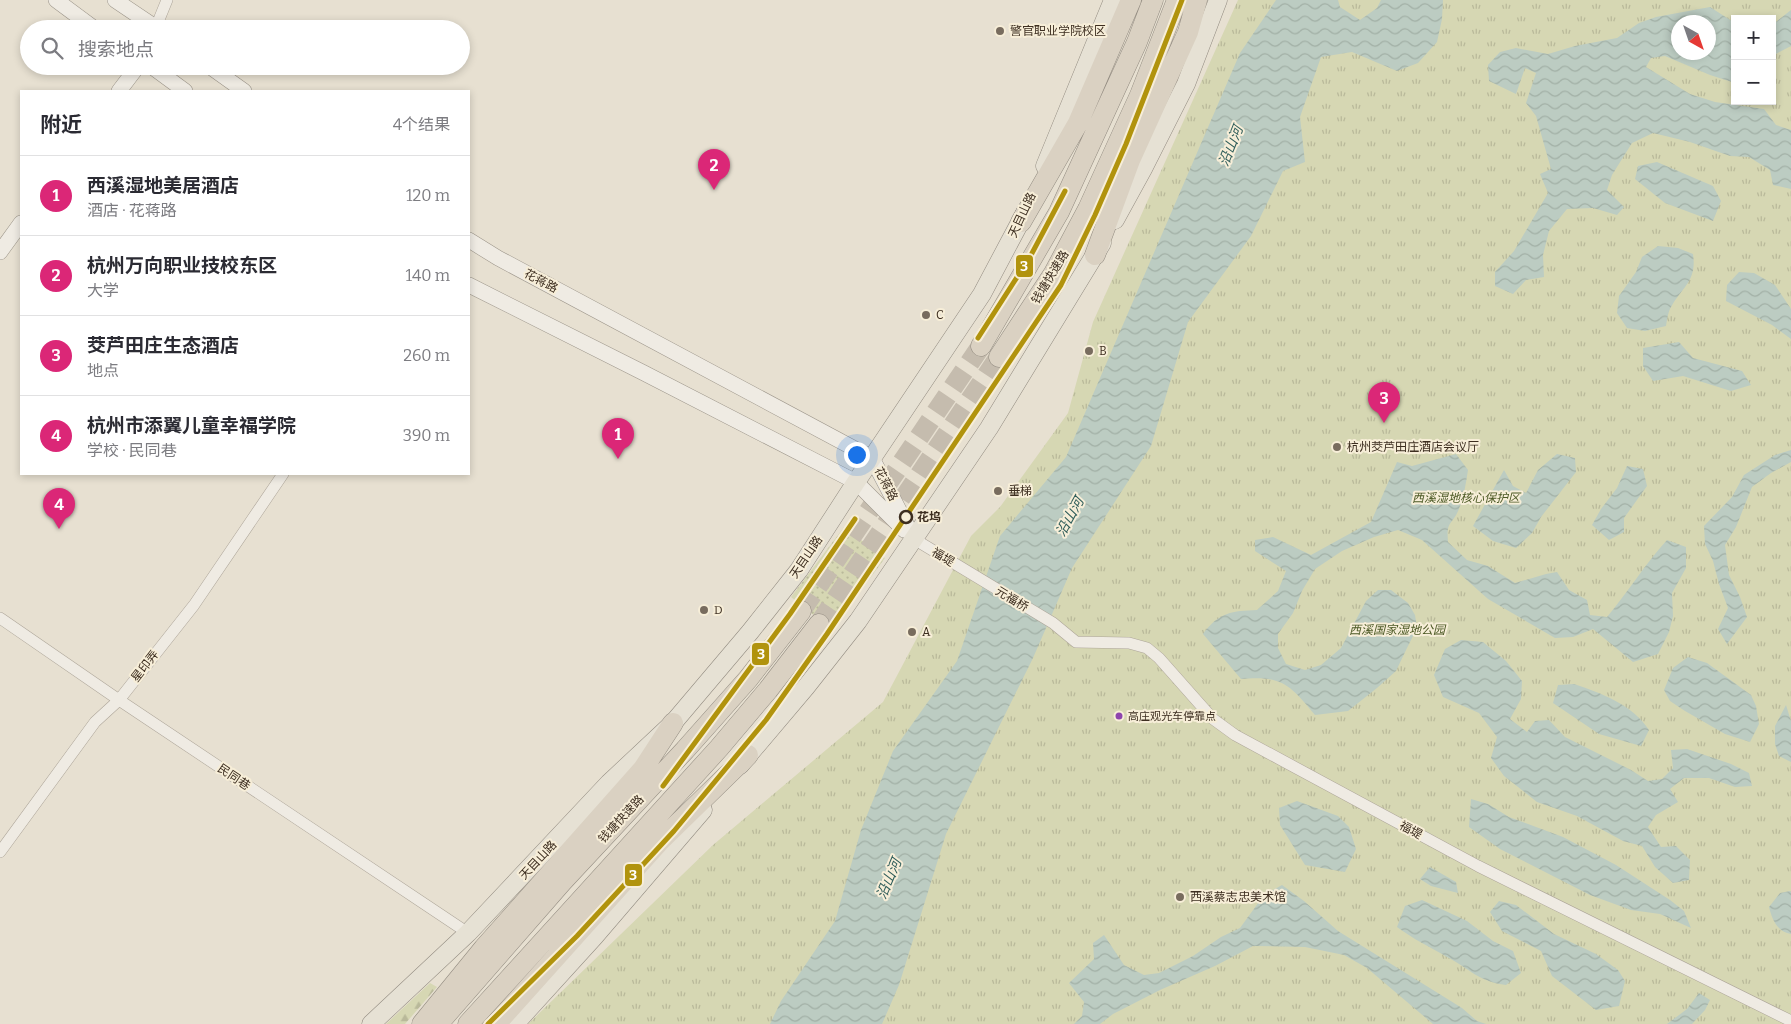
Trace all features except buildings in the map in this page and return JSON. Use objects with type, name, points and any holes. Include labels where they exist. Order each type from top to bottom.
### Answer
[{"type":"highway","points":[[1021,222],[1078,123],[1131,0]]},
{"type":"highway","name":"钱塘快速路","points":[[981,346],[1059,212],[1133,51],[1153,0]]},
{"type":"highway","name":"钱塘快速路","points":[[999,357],[1054,273],[1088,209],[1140,95],[1178,0]]},
{"type":"highway","points":[[1095,255],[1130,160],[1188,32],[1197,0]]},
{"type":"highway","name":"钱塘快速路","points":[[438,1024],[562,882],[685,750],[748,679],[801,611]]},
{"type":"highway","name":"钱塘快速路","points":[[468,1024],[719,748],[768,690],[819,624]]},
{"type":"highway","points":[[422,1024],[484,948],[643,769],[673,723]]},
{"type":"highway","points":[[496,1024],[660,841],[748,755]]},
{"type":"main road","name":"天目山路","points":[[372,1024],[468,933],[609,783],[673,723],[750,632],[799,570],[982,294],[1021,222],[1113,0]]},
{"type":"main road","points":[[515,1024],[596,936],[858,621],[990,428],[1095,255],[1143,169],[1186,84],[1218,0]]},
{"type":"street","points":[[56,0],[83,20]]},
{"type":"street","points":[[115,0],[145,20]]},
{"type":"street","points":[[160,20],[167,0]]},
{"type":"street","points":[[120,90],[131,75]]},
{"type":"street","points":[[163,75],[184,90]]},
{"type":"street","points":[[222,75],[243,90]]},
{"type":"street","points":[[0,252],[20,224]]},
{"type":"street","name":"花蒋路","points":[[470,241],[498,258],[872,458],[914,539]]},
{"type":"street","name":"花蒋路","points":[[470,286],[856,482],[914,539]]},
{"type":"street","name":"星印弄","points":[[0,852],[95,722],[119,700],[194,605],[282,475]]},
{"type":"street","name":"福堤","points":[[914,539],[972,575]]},
{"type":"street","name":"元福桥","points":[[972,575],[1053,623]]},
{"type":"street","name":"民同巷","points":[[0,618],[119,700],[468,933]]},
{"type":"street","name":"福堤","points":[[1053,623],[1076,642],[1129,643],[1147,648],[1159,658],[1212,719],[1236,735],[1478,866],[1791,1021]]},
{"type":"green space","name":"西溪湿地核心保护区","points":[[1238,0],[1791,0],[1791,1024],[528,1024],[713,845],[883,702],[971,536],[1000,507],[1068,413],[1093,322]]},
{"type":"green space","points":[[844,527],[885,558],[832,630],[791,597]]},
{"type":"green space","points":[[430,983],[437,987],[405,1024],[386,1024]]},
{"type":"water","name":"沿山河","points":[[1276,0],[1338,0],[1340,7],[1360,20],[1377,8],[1381,0],[1443,0],[1442,19],[1437,42],[1418,63],[1397,71],[1352,52],[1321,57],[1300,117],[1305,162],[1283,171],[1251,236],[1188,322],[1151,446],[1072,568],[1033,658],[946,834],[899,985],[882,1024],[770,1024],[781,1001],[835,921],[861,830],[893,751],[957,661],[1000,536],[1066,457],[1240,53]]},
{"type":"water","points":[[1710,7],[1731,20],[1731,82],[1674,60],[1716,60],[1716,15],[1671,15],[1671,59],[1665,56],[1651,58],[1646,67],[1690,94],[1715,102],[1764,109],[1776,125],[1791,130],[1791,189],[1773,185],[1770,170],[1749,157],[1730,156],[1690,142],[1653,133],[1632,143],[1612,175],[1607,190],[1624,207],[1617,215],[1593,208],[1567,209],[1549,231],[1543,255],[1544,277],[1526,280],[1513,294],[1495,286],[1495,272],[1514,251],[1548,193],[1540,174],[1551,169],[1536,116],[1526,103],[1536,73],[1525,68],[1516,94],[1489,81],[1488,65],[1500,52],[1516,48],[1548,54],[1575,46],[1617,38],[1639,23],[1656,17]]},
{"type":"water","points":[[1791,10],[1791,46],[1776,54],[1776,22]]},
{"type":"water","points":[[1657,162],[1713,186],[1721,201],[1713,221],[1665,203],[1635,179],[1638,166]]},
{"type":"water","points":[[1658,246],[1678,248],[1693,254],[1694,263],[1691,277],[1670,309],[1666,326],[1645,331],[1627,328],[1617,313],[1619,296],[1636,272],[1642,257]]},
{"type":"water","points":[[1739,272],[1754,273],[1775,285],[1791,309],[1791,339],[1772,325],[1726,301],[1727,285]]},
{"type":"water","points":[[1679,342],[1693,358],[1742,371],[1751,385],[1731,391],[1683,376],[1653,381],[1643,366],[1643,348]]},
{"type":"water","points":[[1791,450],[1791,462],[1771,473],[1752,487],[1736,527],[1725,545],[1729,575],[1747,617],[1727,644],[1718,629],[1728,608],[1713,561],[1705,544],[1704,526],[1732,497],[1744,475],[1775,455]]},
{"type":"water","points":[[1456,454],[1468,470],[1461,504],[1449,526],[1448,542],[1467,560],[1488,566],[1515,583],[1557,572],[1569,590],[1587,600],[1590,615],[1607,617],[1667,540],[1686,547],[1686,568],[1672,593],[1673,616],[1669,632],[1658,654],[1633,662],[1593,629],[1573,637],[1555,638],[1488,599],[1422,540],[1398,530],[1374,537],[1342,551],[1315,569],[1302,591],[1293,613],[1278,634],[1278,648],[1286,664],[1305,670],[1321,665],[1341,648],[1366,601],[1378,590],[1391,590],[1408,603],[1415,615],[1417,628],[1396,671],[1348,711],[1315,715],[1299,696],[1284,684],[1266,679],[1241,679],[1203,634],[1215,621],[1227,614],[1257,610],[1278,591],[1286,571],[1255,551],[1255,540],[1273,537],[1311,555],[1371,522],[1397,462],[1412,466]]},
{"type":"water","points":[[1557,454],[1575,458],[1576,472],[1541,517],[1532,533],[1516,548],[1493,541],[1473,526],[1504,470],[1513,486],[1526,493],[1538,470]]},
{"type":"water","points":[[1627,466],[1643,469],[1647,486],[1624,518],[1624,532],[1609,540],[1592,525],[1601,509],[1617,488]]},
{"type":"water","points":[[1461,640],[1483,642],[1506,661],[1522,681],[1521,699],[1510,719],[1527,732],[1535,721],[1549,720],[1565,737],[1631,770],[1648,781],[1662,779],[1673,768],[1671,750],[1687,749],[1731,764],[1749,773],[1752,786],[1735,787],[1709,778],[1684,778],[1670,789],[1678,802],[1656,815],[1648,827],[1661,847],[1676,846],[1690,860],[1689,880],[1673,883],[1655,867],[1642,846],[1623,841],[1577,816],[1537,802],[1504,776],[1491,758],[1497,737],[1479,713],[1443,697],[1434,675],[1445,649]]},
{"type":"water","points":[[1688,657],[1707,663],[1751,695],[1756,706],[1759,724],[1750,742],[1725,734],[1670,701],[1664,690],[1673,668]]},
{"type":"water","points":[[1574,684],[1616,701],[1642,721],[1649,730],[1641,746],[1599,734],[1553,703],[1558,685]]},
{"type":"water","points":[[1786,705],[1791,721],[1791,762],[1779,756],[1775,744],[1775,726]]},
{"type":"water","points":[[1471,799],[1488,804],[1509,817],[1563,837],[1616,865],[1684,911],[1691,928],[1660,914],[1631,910],[1590,895],[1500,849],[1469,827]]},
{"type":"water","points":[[1297,801],[1338,816],[1349,827],[1356,849],[1345,872],[1305,865],[1280,825],[1279,808]]},
{"type":"water","points":[[1430,867],[1456,882],[1458,893],[1431,886],[1420,879]]},
{"type":"water","points":[[1282,885],[1304,901],[1338,931],[1462,1008],[1477,1021],[1486,1024],[1433,1024],[1367,968],[1344,955],[1305,947],[1253,946],[1215,966],[1160,990],[1113,1014],[1100,1024],[1074,1024],[1082,1016],[1084,1002],[1069,983],[1094,959],[1093,943],[1104,935],[1124,965],[1144,975],[1159,973],[1193,956],[1221,937],[1240,928],[1264,895]]},
{"type":"water","points":[[1790,891],[1791,934],[1779,928],[1769,907],[1780,893]]},
{"type":"water","points":[[1422,900],[1467,921],[1493,941],[1513,951],[1521,973],[1506,985],[1489,981],[1397,927],[1405,906]]},
{"type":"water","points":[[1499,901],[1516,905],[1554,934],[1596,954],[1618,970],[1625,981],[1619,1006],[1596,1010],[1552,976],[1541,951],[1502,931],[1490,912]]},
{"type":"water","points":[[1699,993],[1710,1000],[1705,1010],[1692,1024],[1667,1024],[1687,1009]]},
{"type":"tunnel","points":[[801,611],[981,346]]},
{"type":"tunnel","points":[[819,624],[999,357]]},
{"type":"transit line","name":"3","points":[[488,1024],[577,936],[674,831],[766,720],[827,634],[1061,285],[1095,215],[1126,144],[1182,0]]},
{"type":"transit line","name":"3","points":[[978,338],[1030,257],[1065,191]]},
{"type":"transit line","name":"3","points":[[663,786],[790,614],[855,519]]},
{"type":"place","name":"警官职业学院校区","points":[[1000,31]]},
{"type":"place","name":"杭州万向职业技校东区","points":[[714,190]]},
{"type":"place","name":"C","points":[[926,315]]},
{"type":"place","name":"B","points":[[1089,351]]},
{"type":"place","name":"茭芦田庄生态酒店","points":[[1384,423]]},
{"type":"place","name":"杭州茭芦田庄酒店会议厅","points":[[1337,447]]},
{"type":"place","name":"西溪湿地美居酒店","points":[[618,459]]},
{"type":"place","name":"垂梯","points":[[998,491]]},
{"type":"place","name":"花坞","points":[[906,517]]},
{"type":"place","name":"杭州市添翼儿童幸福学院","points":[[59,529]]},
{"type":"place","name":"D","points":[[704,610]]},
{"type":"place","name":"A","points":[[912,632]]},
{"type":"place","name":"高庄观光车停靠点","points":[[1119,716]]},
{"type":"place","name":"西溪蔡志忠美术馆","points":[[1180,897]]},
{"type":"park label","name":"西溪国家湿地公园","points":[[1397,630]]}]
